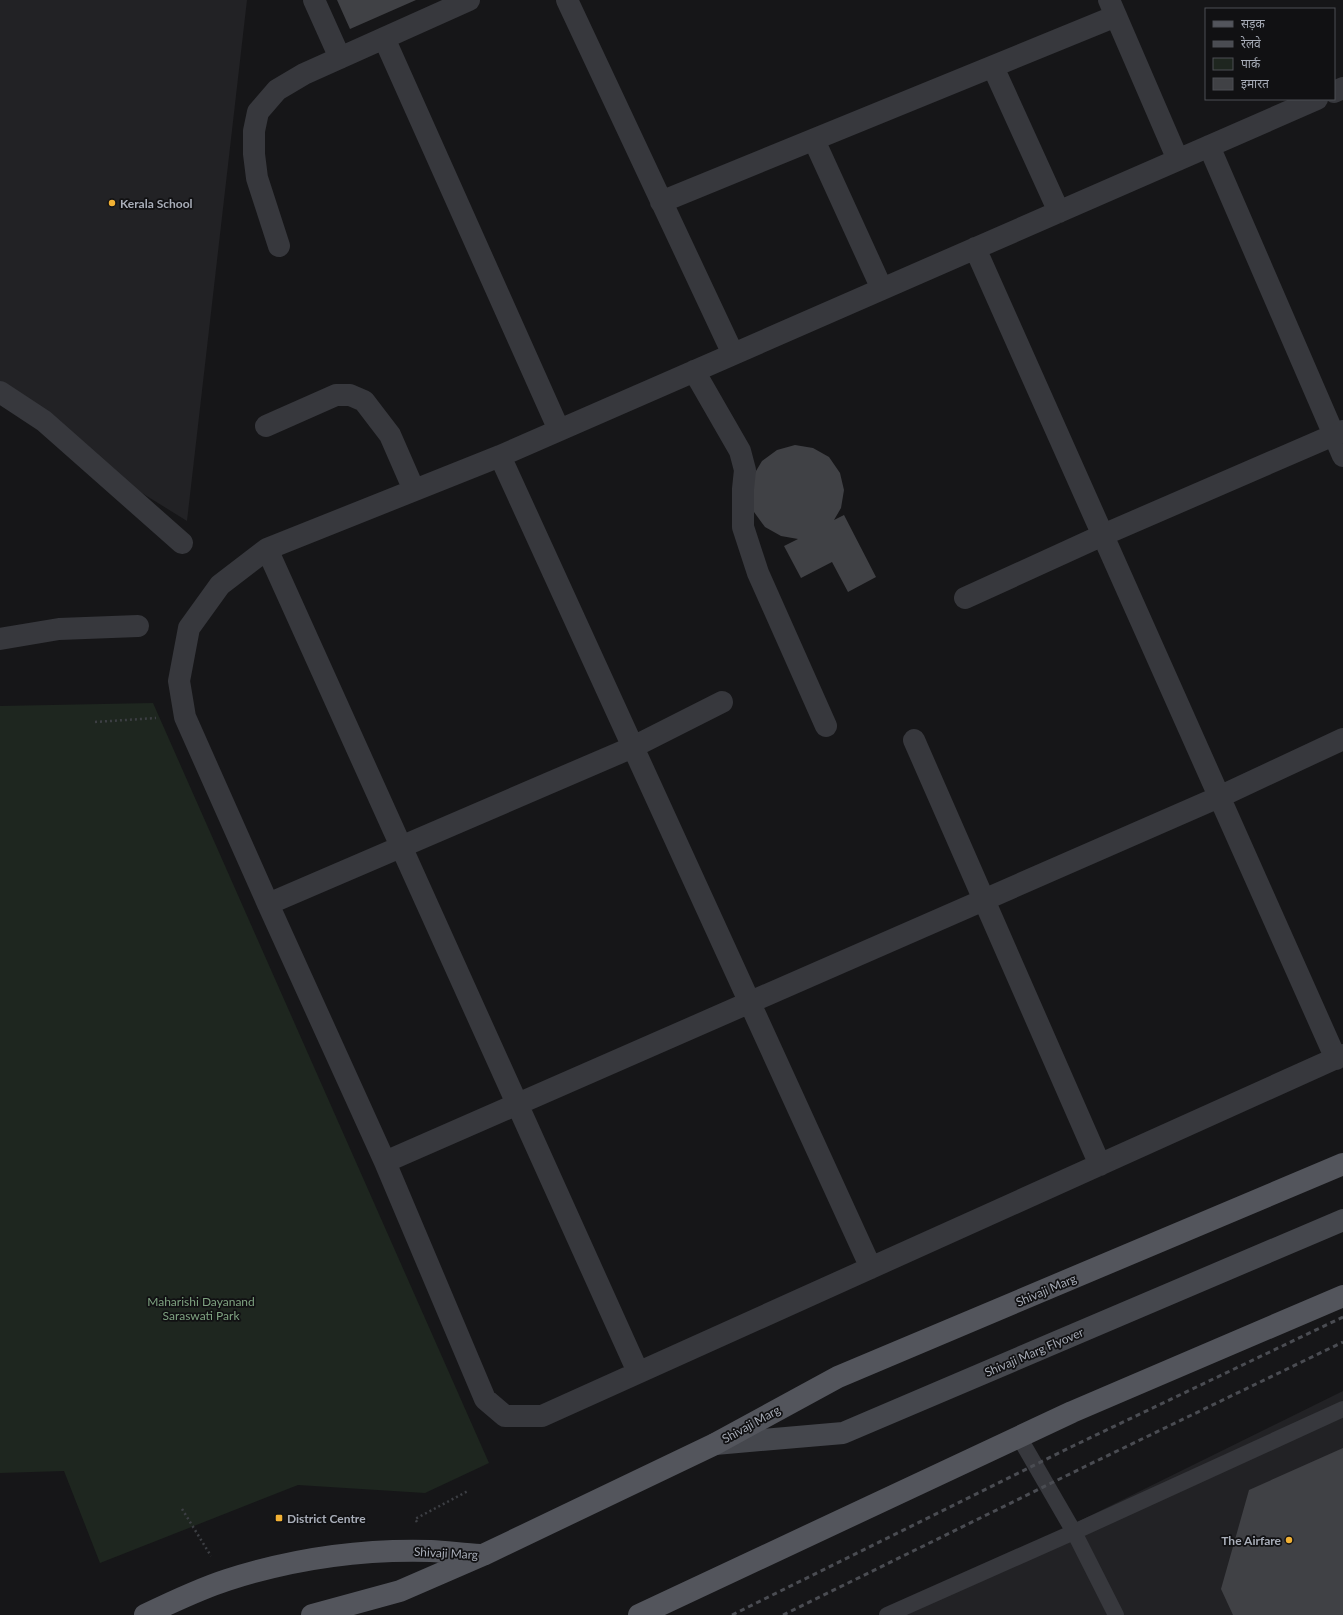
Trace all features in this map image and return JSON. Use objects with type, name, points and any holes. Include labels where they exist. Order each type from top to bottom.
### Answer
[{"type":"main road","name":"Shivaji Marg","points":[[146,1615],[178,1599],[226,1580],[276,1566],[327,1556],[379,1552],[431,1551],[483,1555],[715,1444],[838,1377],[1343,1164]]},
{"type":"main road","name":"Shivaji Marg Flyover","points":[[715,1444],[843,1433],[1343,1220]]},
{"type":"main road","points":[[638,1615],[1072,1412],[1343,1296]]},
{"type":"main road","points":[[312,1615],[400,1591],[483,1555]]},
{"type":"street","points":[[314,0],[340,58]]},
{"type":"street","points":[[279,246],[257,178],[254,154],[254,131],[258,112],[277,90],[304,74],[469,0]]},
{"type":"street","points":[[567,0],[733,354]]},
{"type":"street","points":[[661,202],[993,67],[1112,8],[1178,160]]},
{"type":"street","points":[[384,38],[559,430]]},
{"type":"street","points":[[993,67],[1059,212]]},
{"type":"street","points":[[975,248],[1219,797],[1339,1057],[542,1416],[505,1416],[485,1399],[385,1162],[185,717],[179,681],[189,628],[220,586],[267,549],[500,456],[975,248],[1315,100]]},
{"type":"street","points":[[814,140],[882,289]]},
{"type":"street","points":[[1209,146],[1338,433],[1343,456]]},
{"type":"street","points":[[694,371],[740,451],[745,470],[743,489],[743,527],[758,573],[826,726]]},
{"type":"street","points":[[0,392],[44,421],[182,543]]},
{"type":"street","points":[[266,426],[336,395],[350,395],[364,401],[390,435],[414,490]]},
{"type":"street","points":[[965,598],[1103,535],[1338,433]]},
{"type":"street","points":[[500,456],[870,1268]]},
{"type":"street","points":[[267,549],[638,1372]]},
{"type":"street","points":[[0,639],[59,629],[138,626]]},
{"type":"street","points":[[268,904],[633,746],[722,702]]},
{"type":"street","points":[[385,1162],[1219,797],[1343,739]]},
{"type":"street","points":[[914,740],[1100,1165]]},
{"type":"lane","points":[[887,1615],[1074,1532],[1343,1409]]},
{"type":"lane","points":[[1019,1437],[1074,1532],[1116,1615]]},
{"type":"path","points":[[95,722],[185,717]]},
{"type":"path","points":[[415,1519],[468,1491]]},
{"type":"path","points":[[182,1509],[226,1580]]},
{"type":"shaded area","name":"Kerala School","points":[[0,0],[247,0],[187,521],[0,405]]},
{"type":"shaded area","points":[[1343,1391],[1343,1615],[889,1615]]},
{"type":"green space","name":"Maharishi Dayanand Saraswati Park","points":[[153,703],[489,1463],[425,1493],[298,1485],[100,1563],[64,1471],[0,1473],[0,706]]},
{"type":"building","points":[[337,0],[416,0],[350,29]]},
{"type":"building","points":[[795,445],[813,448],[829,457],[840,473],[844,490],[841,508],[834,520],[844,515],[876,577],[848,592],[832,562],[801,578],[784,546],[798,539],[781,536],[765,527],[754,512],[750,494],[753,476],[762,461],[777,450]]},
{"type":"building","name":"The Airfare","points":[[1343,1448],[1343,1615],[1233,1615],[1221,1589],[1249,1490]]},
{"type":"railway","points":[[732,1615],[1073,1446],[1343,1317]]},
{"type":"railway","points":[[783,1615],[1343,1342]]},
{"type":"place","name":"Kerala School","points":[[112,203]]},
{"type":"place","name":"District Centre","points":[[279,1518]]},
{"type":"place","name":"The Airfare","points":[[1289,1540]]}]
